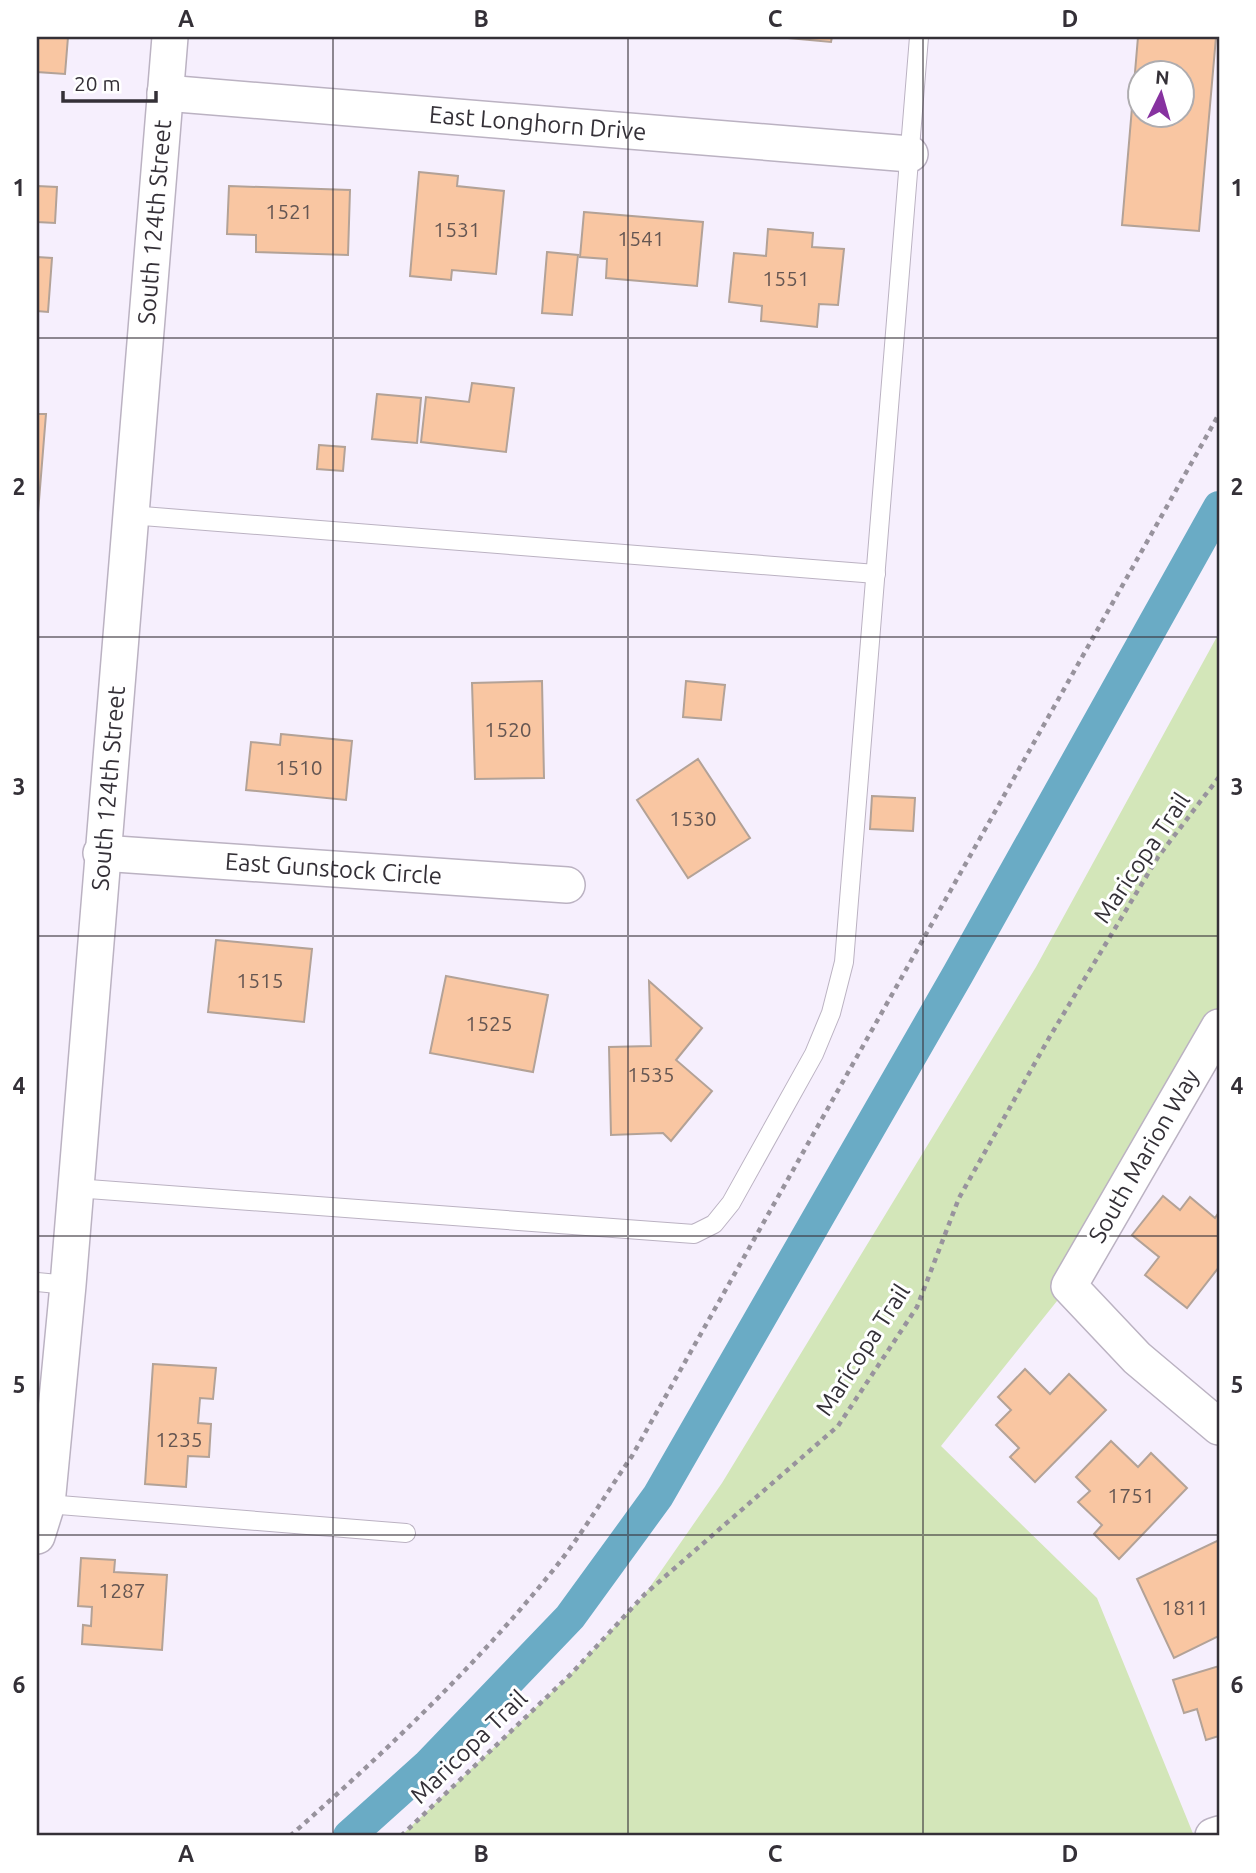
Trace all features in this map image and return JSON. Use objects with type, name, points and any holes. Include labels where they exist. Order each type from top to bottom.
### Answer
[{"type":"street","name":"South 124th Street","points":[[42,1520],[52,1284],[75,1188],[170,37]]},
{"type":"street","name":"East Longhorn Drive","points":[[165,93],[910,154]]},
{"type":"street","name":"East Gunstock Circle","points":[[101,853],[567,885]]},
{"type":"street","name":"South Marion Way","points":[[1219,1027],[1069,1286],[1137,1358],[1219,1427]]},
{"type":"street","points":[[1213,1836],[1219,1834]]},
{"type":"lane","points":[[75,1188],[638,1232],[694,1234],[714,1224],[731,1203],[814,1054],[831,1013],[844,962],[919,37]]},
{"type":"lane","points":[[130,515],[876,573]]},
{"type":"lane","points":[[42,1520],[406,1533]]},
{"type":"path","name":"Maricopa Trail","points":[[401,1836],[571,1674],[645,1594],[838,1426],[917,1307],[959,1198],[1056,1027],[1158,857],[1219,777]]},
{"type":"green space","points":[[1219,633],[1219,1027],[1069,1286],[941,1446],[1097,1598],[1194,1836],[401,1836],[571,1674],[645,1594],[722,1483],[1036,967]]},
{"type":"building","points":[[37,37],[68,37],[65,74],[37,72]]},
{"type":"building","points":[[777,37],[832,37],[831,42]]},
{"type":"building","points":[[1138,37],[1216,37],[1199,231],[1122,225],[1130,130],[1196,130],[1196,60],[1136,60]]},
{"type":"building","points":[[419,172],[458,176],[457,186],[504,191],[496,274],[452,270],[451,280],[410,276]]},
{"type":"building","points":[[37,186],[57,187],[55,223],[37,222]]},
{"type":"building","points":[[229,186],[350,190],[348,255],[256,252],[256,235],[227,234]]},
{"type":"building","points":[[584,212],[703,222],[697,286],[606,278],[607,259],[580,257]]},
{"type":"building","points":[[768,229],[813,233],[812,247],[844,249],[838,305],[819,304],[817,327],[761,321],[762,306],[729,302],[734,253],[766,256]]},
{"type":"building","points":[[547,252],[578,255],[572,315],[542,313]]},
{"type":"building","points":[[37,257],[52,258],[48,312],[37,311]]},
{"type":"building","points":[[472,383],[514,388],[506,452],[421,442],[426,397],[469,402]]},
{"type":"building","points":[[377,394],[421,398],[417,443],[372,439]]},
{"type":"building","points":[[37,414],[46,414],[37,525]]},
{"type":"building","points":[[319,445],[345,447],[343,471],[317,469]]},
{"type":"building","points":[[542,681],[544,778],[475,779],[472,683]]},
{"type":"building","points":[[686,681],[725,685],[721,720],[683,717]]},
{"type":"building","points":[[281,734],[352,741],[346,800],[246,790],[251,742],[280,745]]},
{"type":"building","points":[[698,759],[750,838],[688,878],[637,800]]},
{"type":"building","points":[[872,796],[915,798],[913,831],[870,829]]},
{"type":"building","points":[[216,940],[312,949],[304,1022],[208,1012]]},
{"type":"building","points":[[446,976],[548,995],[533,1072],[430,1053]]},
{"type":"building","points":[[649,981],[702,1028],[676,1060],[712,1091],[671,1141],[663,1133],[611,1135],[609,1047],[651,1046]]},
{"type":"building","points":[[1163,1196],[1180,1210],[1190,1197],[1215,1218],[1219,1212],[1219,1267],[1187,1308],[1145,1275],[1159,1257],[1132,1235]]},
{"type":"building","points":[[153,1364],[216,1368],[213,1399],[200,1398],[198,1423],[211,1424],[209,1457],[188,1456],[186,1487],[145,1484]]},
{"type":"building","points":[[1025,1369],[1050,1394],[1069,1374],[1106,1410],[1035,1482],[1010,1457],[1019,1448],[996,1425],[1011,1410],[998,1397]]},
{"type":"building","points":[[1111,1441],[1138,1467],[1151,1453],[1187,1488],[1119,1559],[1094,1534],[1102,1525],[1078,1502],[1090,1491],[1076,1477]]},
{"type":"building","points":[[1219,1540],[1219,1636],[1174,1658],[1137,1579]]},
{"type":"building","points":[[81,1558],[115,1560],[114,1572],[167,1575],[162,1650],[82,1644],[83,1625],[91,1626],[92,1607],[78,1606]]},
{"type":"building","points":[[1219,1666],[1219,1736],[1206,1740],[1197,1709],[1184,1713],[1173,1680]]},
{"type":"waterway","points":[[349,1836],[427,1766],[570,1617],[658,1496],[958,974],[1219,507]]}]
